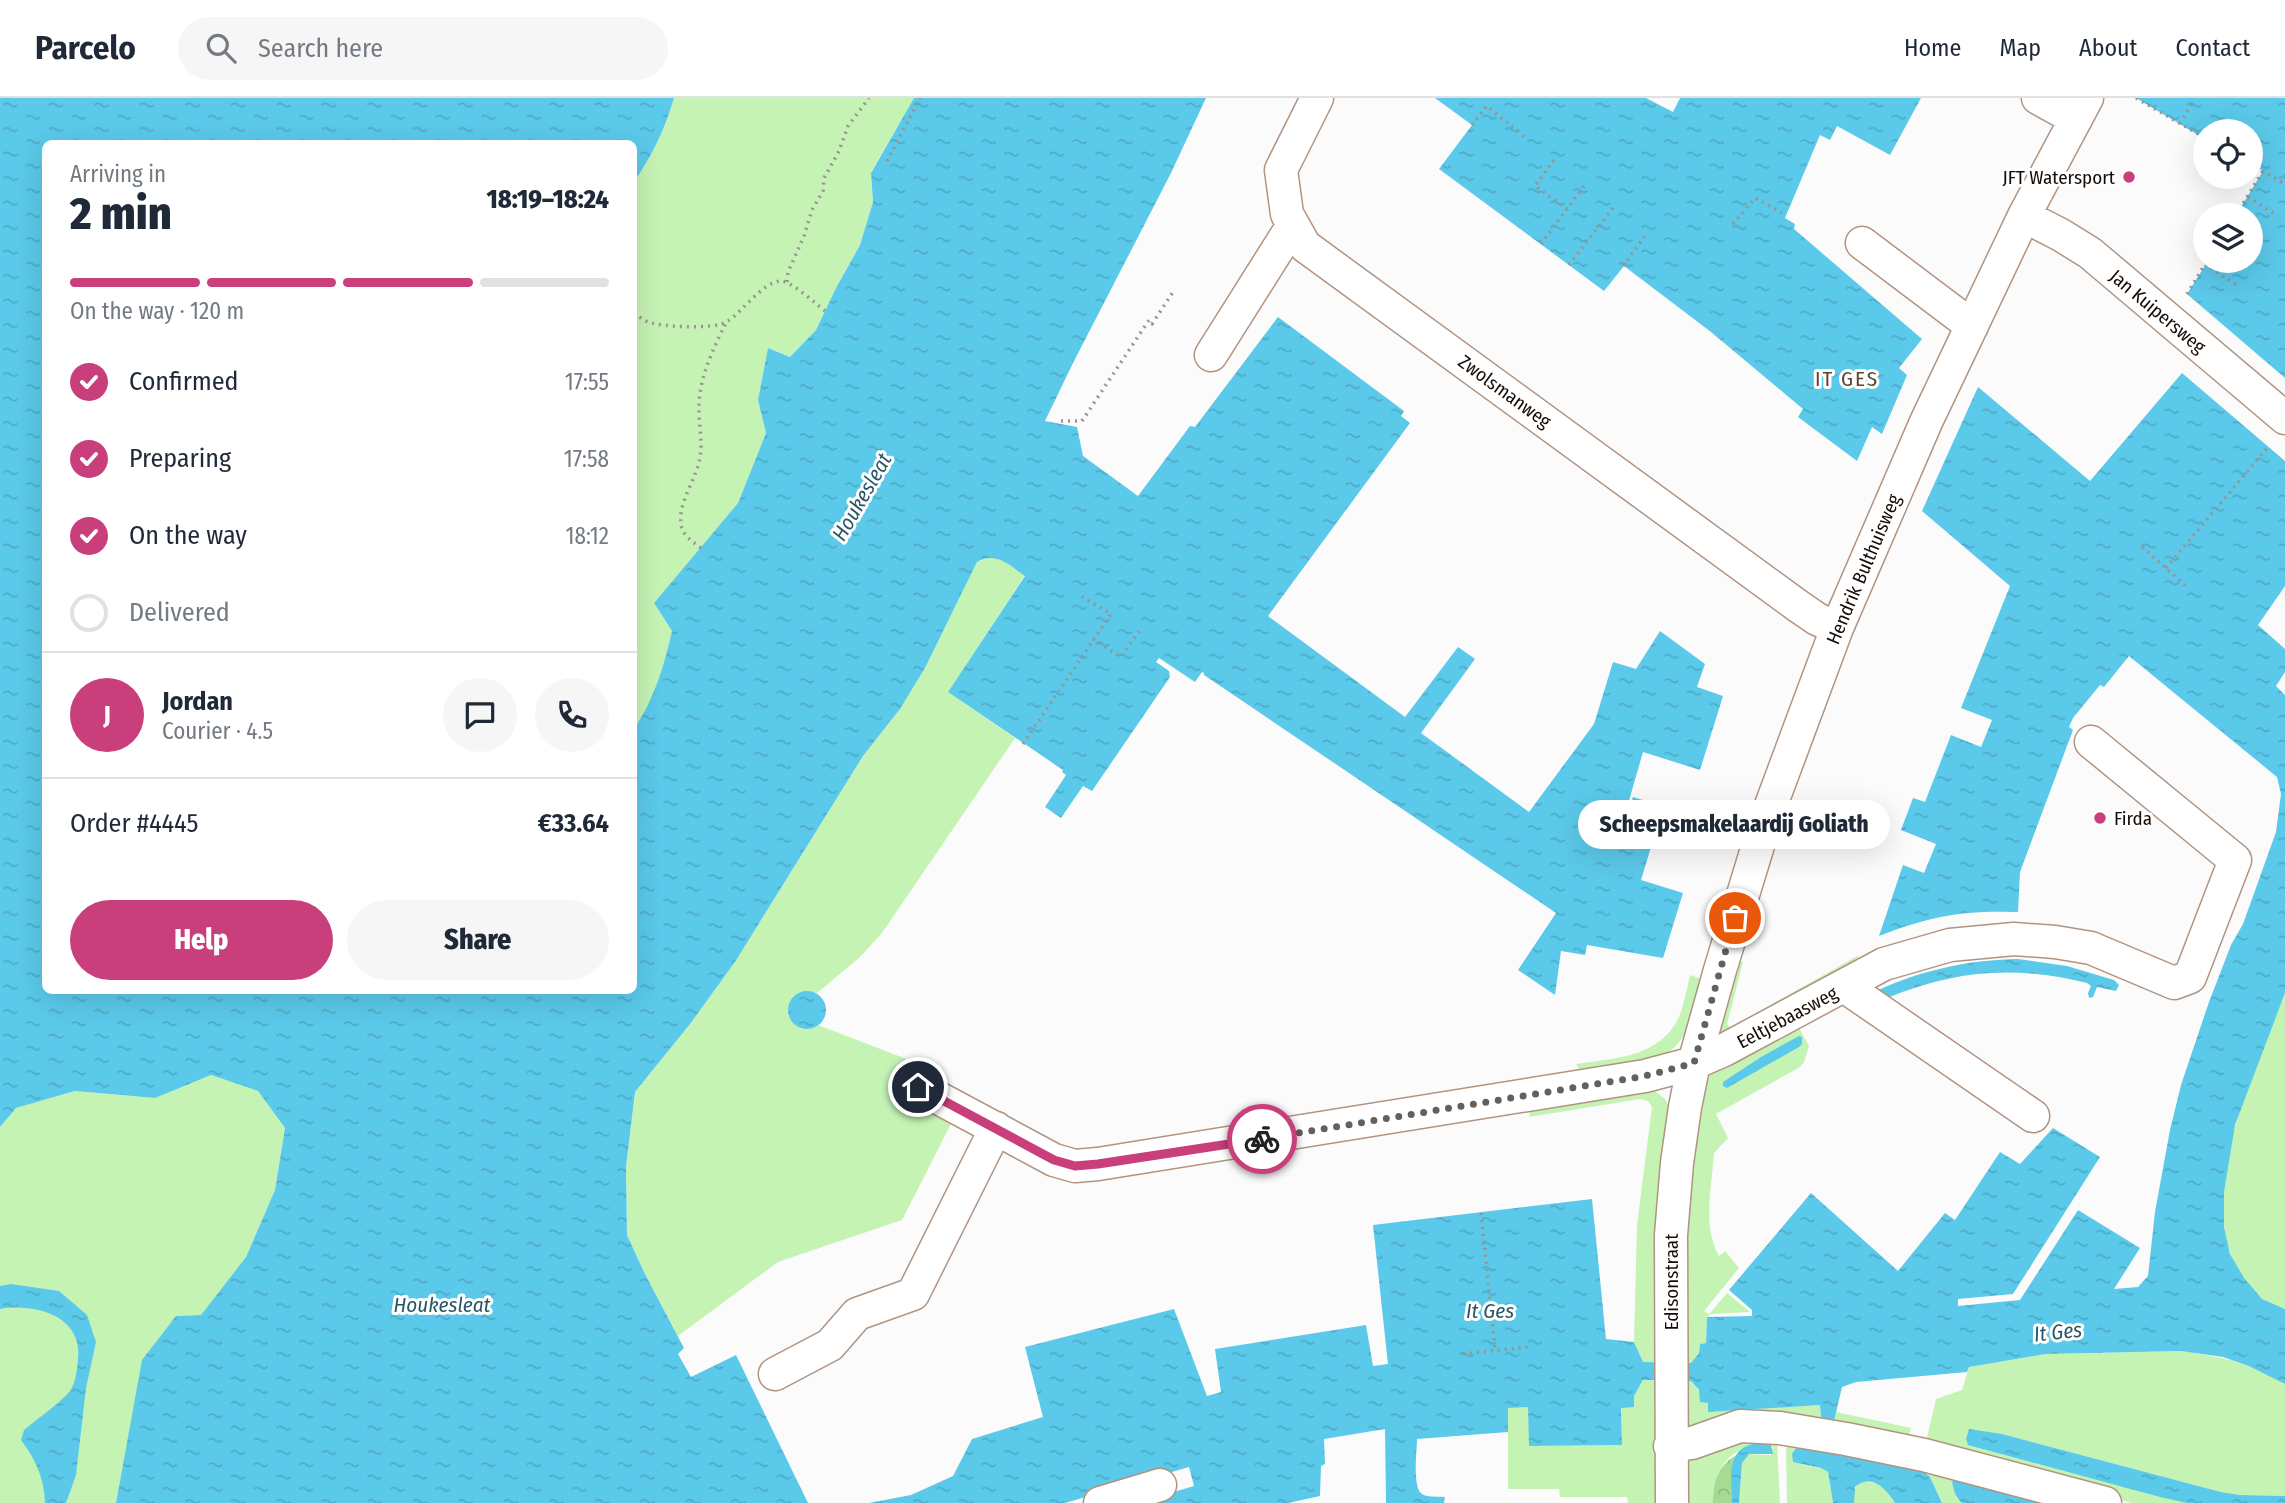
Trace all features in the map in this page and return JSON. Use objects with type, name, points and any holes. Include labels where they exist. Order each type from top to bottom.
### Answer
[{"type":"street","name":"Zwolsmanweg","points":[[1317,98],[1281,170],[1287,214],[1305,246],[1798,606],[1837,628]]},
{"type":"street","points":[[2038,98],[2082,108]]},
{"type":"street","name":"Hendrik Bulthuisweg","points":[[1694,1063],[1767,816],[1837,628],[1972,326],[2024,216],[2082,108]]},
{"type":"street","name":"Jan Kuipersweg","points":[[2024,216],[2090,253],[2285,418]]},
{"type":"street","points":[[1211,355],[1293,225]]},
{"type":"street","points":[[1862,243],[1972,326]]},
{"type":"street","name":"Eeltjebaasweg","points":[[918,1087],[1054,1160],[1075,1166],[1645,1076],[1694,1063],[1724,1050],[1884,964],[1950,945],[2014,939],[2055,942],[2091,948],[2174,983],[2190,977],[2235,860],[2091,742]]},
{"type":"street","points":[[1844,986],[2033,1116]]},
{"type":"street","name":"Edisonstraat","points":[[1672,1503],[1671,1235],[1677,1163],[1694,1063]]},
{"type":"street","points":[[775,1374],[830,1345],[857,1314],[913,1294],[996,1128]]},
{"type":"street","points":[[1670,1446],[1692,1443],[1740,1426],[1780,1428],[1924,1455],[2105,1503]]},
{"type":"street","points":[[1100,1503],[1160,1485]]},
{"type":"path","points":[[787,282],[788,272],[812,210],[823,191],[824,178],[848,127],[869,98]]},
{"type":"path","points":[[887,161],[920,98]]},
{"type":"path","points":[[2136,98],[2193,131]]},
{"type":"path","points":[[2180,124],[2193,102]]},
{"type":"path","points":[[1472,125],[1487,106],[1526,138]]},
{"type":"path","points":[[1555,160],[1535,186],[1567,209]]},
{"type":"path","points":[[2263,171],[2283,183],[2285,174]]},
{"type":"path","points":[[1541,244],[1584,186]]},
{"type":"path","points":[[2248,197],[2278,216]]},
{"type":"path","points":[[1733,224],[1755,198],[1786,215]]},
{"type":"path","points":[[1569,265],[1615,205]]},
{"type":"path","points":[[1623,266],[1645,236]]},
{"type":"path","points":[[2187,294],[2199,273]]},
{"type":"path","points":[[2221,273],[2238,286]]},
{"type":"path","points":[[701,548],[686,536],[681,525],[681,513],[701,455],[699,401],[704,377],[726,323],[765,288],[779,281],[787,282],[825,311]]},
{"type":"path","points":[[1061,421],[1082,421],[1149,320],[1152,324],[1175,289]]},
{"type":"path","points":[[637,315],[648,322],[671,326],[710,326],[726,323]]},
{"type":"path","points":[[2166,568],[2269,447]]},
{"type":"path","points":[[2142,547],[2189,589]]},
{"type":"path","points":[[1023,744],[1111,614],[1081,596]]},
{"type":"path","points":[[1093,639],[1121,657],[1139,631]]},
{"type":"path","points":[[1481,1213],[1495,1349]]},
{"type":"path","points":[[1463,1354],[1529,1347]]},
{"type":"green space","points":[[674,98],[914,98],[871,172],[873,202],[860,245],[816,330],[790,357],[768,348],[758,400],[766,433],[738,503],[654,603],[672,631],[658,682],[637,724],[637,177],[666,121]]},
{"type":"green space","points":[[991,557],[999,558],[1025,575],[948,692],[1015,738],[882,933],[860,957],[788,1015],[796,1026],[818,1025],[922,1065],[906,1096],[952,1122],[902,1220],[778,1262],[678,1336],[627,1235],[626,1167],[635,1092],[690,1024],[735,962],[863,756],[900,709],[925,668],[977,562]]},
{"type":"green space","points":[[1859,955],[1850,975],[1723,1040],[1715,1034],[1737,961],[1743,962],[1727,1024],[1730,1028]]},
{"type":"green space","points":[[1690,975],[1699,978],[1701,982],[1695,1006],[1685,1034],[1671,1051],[1660,1059],[1581,1073],[1576,1064],[1635,1054],[1660,1041],[1671,1031],[1679,1017]]},
{"type":"green space","points":[[2285,993],[2285,1309],[2261,1298],[2237,1268],[2225,1232],[2223,1191],[2241,1107]]},
{"type":"green space","points":[[1798,1026],[1809,1046],[1800,1067],[1716,1114],[1728,1138],[1714,1153],[1709,1219],[1719,1256],[1725,1251],[1739,1268],[1704,1311],[1709,1314],[1727,1293],[1750,1312],[1711,1314],[1707,1317],[1706,1343],[1700,1344],[1699,1353],[1691,1363],[1681,1363],[1680,1274],[1698,1088],[1711,1069]]},
{"type":"green space","points":[[211,1075],[258,1091],[285,1128],[275,1190],[246,1257],[201,1315],[176,1316],[128,1440],[116,1503],[0,1503],[0,1127],[16,1108],[75,1091],[154,1098]]},
{"type":"green space","points":[[1652,1089],[1665,1099],[1669,1107],[1660,1362],[1643,1362],[1634,1342],[1637,1225],[1652,1107],[1648,1101],[1640,1099],[1529,1117],[1530,1110]]},
{"type":"green space","points":[[2181,1351],[2247,1365],[2285,1384],[2285,1496],[2221,1492],[2002,1434],[1966,1442],[2004,1455],[2187,1503],[2132,1503],[1925,1446],[1936,1399],[1962,1390],[1969,1367],[2046,1354]]},
{"type":"green space","points":[[1643,1380],[1659,1381],[1660,1503],[1628,1503],[1627,1497],[1560,1497],[1559,1489],[1508,1489],[1508,1407],[1529,1407],[1529,1446],[1622,1445],[1621,1407],[1634,1396]]},
{"type":"green space","points":[[1681,1381],[1691,1381],[1708,1403],[1708,1411],[1820,1405],[1821,1416],[1834,1420],[1836,1412],[1911,1428],[1907,1444],[1681,1428]]},
{"type":"green space","points":[[1730,1438],[1777,1442],[1780,1503],[1739,1503],[1742,1463],[1748,1454],[1771,1455],[1773,1447],[1751,1448],[1732,1455],[1722,1466],[1716,1480],[1713,1503],[1682,1503],[1683,1462]]},
{"type":"green space","points":[[1788,1443],[2042,1495],[1952,1482],[1956,1497],[1962,1503],[1942,1503],[1930,1477],[1801,1465],[1821,1468],[1828,1472],[1833,1503],[1787,1503]]},
{"type":"green space","points":[[1735,1456],[1732,1466],[1732,1503],[1713,1503],[1717,1476],[1724,1465]]},
{"type":"green space","points":[[1863,1482],[1882,1487],[1895,1503],[1854,1503],[1854,1490]]},
{"type":"water","name":"Houkesleat","points":[[0,98],[674,98],[657,142],[637,177],[637,140],[42,140],[42,994],[637,994],[637,724],[657,682],[672,631],[654,603],[738,503],[766,433],[758,400],[768,348],[790,357],[816,330],[860,245],[873,202],[871,173],[914,98],[1206,98],[1170,175],[1045,421],[1077,427],[1083,456],[1138,496],[1190,426],[1195,427],[1278,317],[1404,411],[1401,416],[1410,423],[1268,616],[1405,717],[1458,647],[1475,659],[1421,733],[1529,812],[1594,724],[1613,662],[1636,669],[1660,631],[1705,664],[1697,687],[1723,696],[1700,770],[1643,752],[1622,825],[1624,826],[1633,797],[1646,801],[1637,829],[1655,834],[1641,880],[1683,893],[1663,958],[1587,945],[1585,955],[1561,951],[1555,995],[1518,970],[1556,913],[1202,672],[1195,682],[1159,658],[1156,662],[1169,671],[1170,677],[1092,791],[1083,786],[1061,818],[1045,807],[1066,775],[1063,770],[948,692],[1025,576],[996,559],[977,562],[925,668],[900,709],[863,756],[735,962],[690,1024],[635,1092],[626,1167],[627,1235],[684,1348],[678,1354],[691,1377],[736,1355],[808,1503],[116,1503],[142,1360],[176,1316],[201,1315],[246,1257],[275,1190],[285,1128],[258,1091],[211,1075],[155,1098],[75,1091],[16,1108],[0,1127]]},
{"type":"water","points":[[1435,98],[1646,98],[1673,112],[1680,98],[1921,98],[1890,155],[1837,126],[1830,140],[1820,135],[1785,218],[1795,224],[1794,229],[1922,339],[1899,368],[1907,375],[1882,434],[1872,427],[1857,461],[1798,417],[1803,409],[1711,332],[1624,266],[1604,291],[1439,169],[1472,125]]},
{"type":"water","points":[[2136,98],[2285,98],[2285,378],[2187,294],[2200,273],[2263,273],[2263,203],[2243,203],[2252,189],[2263,189],[2263,119],[2193,119],[2193,132]]},
{"type":"water","name":"It Ges","points":[[2182,373],[2285,461],[2285,586],[2258,625],[2285,649],[2285,672],[2276,686],[2285,695],[2285,993],[2235,1125],[2224,1192],[2224,1227],[2230,1254],[2244,1278],[2262,1299],[2285,1309],[2285,1384],[2249,1366],[2223,1357],[2181,1351],[2046,1354],[1969,1367],[1967,1372],[1856,1382],[1842,1387],[1834,1421],[1821,1417],[1820,1405],[1708,1412],[1708,1403],[1700,1402],[1699,1390],[1691,1381],[1643,1380],[1634,1396],[1634,1407],[1621,1408],[1622,1445],[1529,1446],[1528,1407],[1508,1408],[1508,1432],[1417,1439],[1416,1477],[1419,1490],[1427,1496],[1445,1497],[1444,1503],[1386,1503],[1385,1429],[1324,1439],[1325,1464],[1321,1466],[1320,1496],[1288,1503],[1137,1503],[1194,1486],[1189,1467],[1065,1503],[869,1503],[911,1495],[953,1476],[972,1439],[1043,1417],[1025,1347],[1174,1309],[1207,1396],[1221,1392],[1215,1349],[1366,1325],[1373,1366],[1388,1364],[1373,1225],[1592,1199],[1606,1339],[1634,1342],[1643,1362],[1691,1363],[1699,1353],[1700,1344],[1706,1343],[1707,1317],[1752,1316],[1752,1310],[1729,1290],[1811,1193],[1898,1271],[1945,1213],[1955,1220],[2000,1152],[2020,1164],[2053,1128],[2100,1157],[2013,1294],[1958,1299],[1958,1306],[2020,1300],[2078,1210],[2140,1248],[2114,1289],[2138,1287],[2148,1276],[2155,1212],[2181,1085],[2209,1002],[2231,945],[2243,924],[2276,832],[2281,794],[2277,777],[2129,656],[2104,687],[2100,685],[2073,718],[2069,727],[2073,730],[2020,872],[2018,912],[1947,916],[1879,936],[1903,865],[1924,873],[1936,844],[1901,830],[1913,798],[1925,802],[1951,735],[1981,747],[1992,720],[1961,708],[2010,586],[1922,511],[1978,387],[2090,481]]},
{"type":"water","points":[[2018,959],[2067,966],[2114,980],[2119,985],[2116,991],[2097,987],[2093,997],[2089,998],[2091,986],[2087,983],[2035,974],[1985,973],[1937,981],[1887,998],[1880,996],[1879,990],[1883,988],[1932,971],[1983,961]]},
{"type":"water","points":[[807,991],[820,997],[826,1010],[820,1023],[807,1029],[794,1023],[788,1010],[794,997]]},
{"type":"water","points":[[1799,1036],[1802,1037],[1802,1044],[1799,1047],[1727,1088],[1723,1086],[1723,1082],[1761,1057]]},
{"type":"water","points":[[11,1284],[59,1291],[87,1315],[96,1342],[86,1388],[76,1475],[66,1503],[45,1503],[38,1470],[21,1440],[24,1430],[70,1391],[77,1372],[78,1344],[73,1332],[54,1316],[28,1308],[0,1309],[0,1286]]},
{"type":"water","points":[[1969,1429],[2002,1434],[2221,1492],[2285,1496],[2285,1503],[2187,1503],[2160,1497],[1968,1445],[1966,1439]]},
{"type":"water","points":[[1756,1443],[1771,1445],[1773,1454],[1749,1454],[1742,1463],[1739,1503],[1732,1503],[1731,1474],[1734,1458],[1746,1447]]},
{"type":"water","points":[[1797,1447],[1922,1471],[1930,1477],[1942,1503],[1895,1503],[1878,1484],[1867,1482],[1855,1487],[1854,1503],[1833,1503],[1828,1472],[1793,1462],[1792,1454]]},
{"type":"water","points":[[1956,1479],[2044,1503],[1962,1503],[1953,1488],[1952,1482]]},
{"type":"way so far","points":[[1262,1139],[1645,1076],[1694,1063],[1735,918]]},
{"type":"place","name":"JFT Watersport","points":[[2129,177]]},
{"type":"place","name":"Firda","points":[[2100,818]]},
{"type":"place","name":"Scheepsmakelaardij Goliath","points":[[1735,918]]},
{"type":"district","name":"IT GES","points":[[1847,379]]},
{"type":"route","points":[[918,1087],[1054,1160],[1075,1166],[1262,1139]]}]
